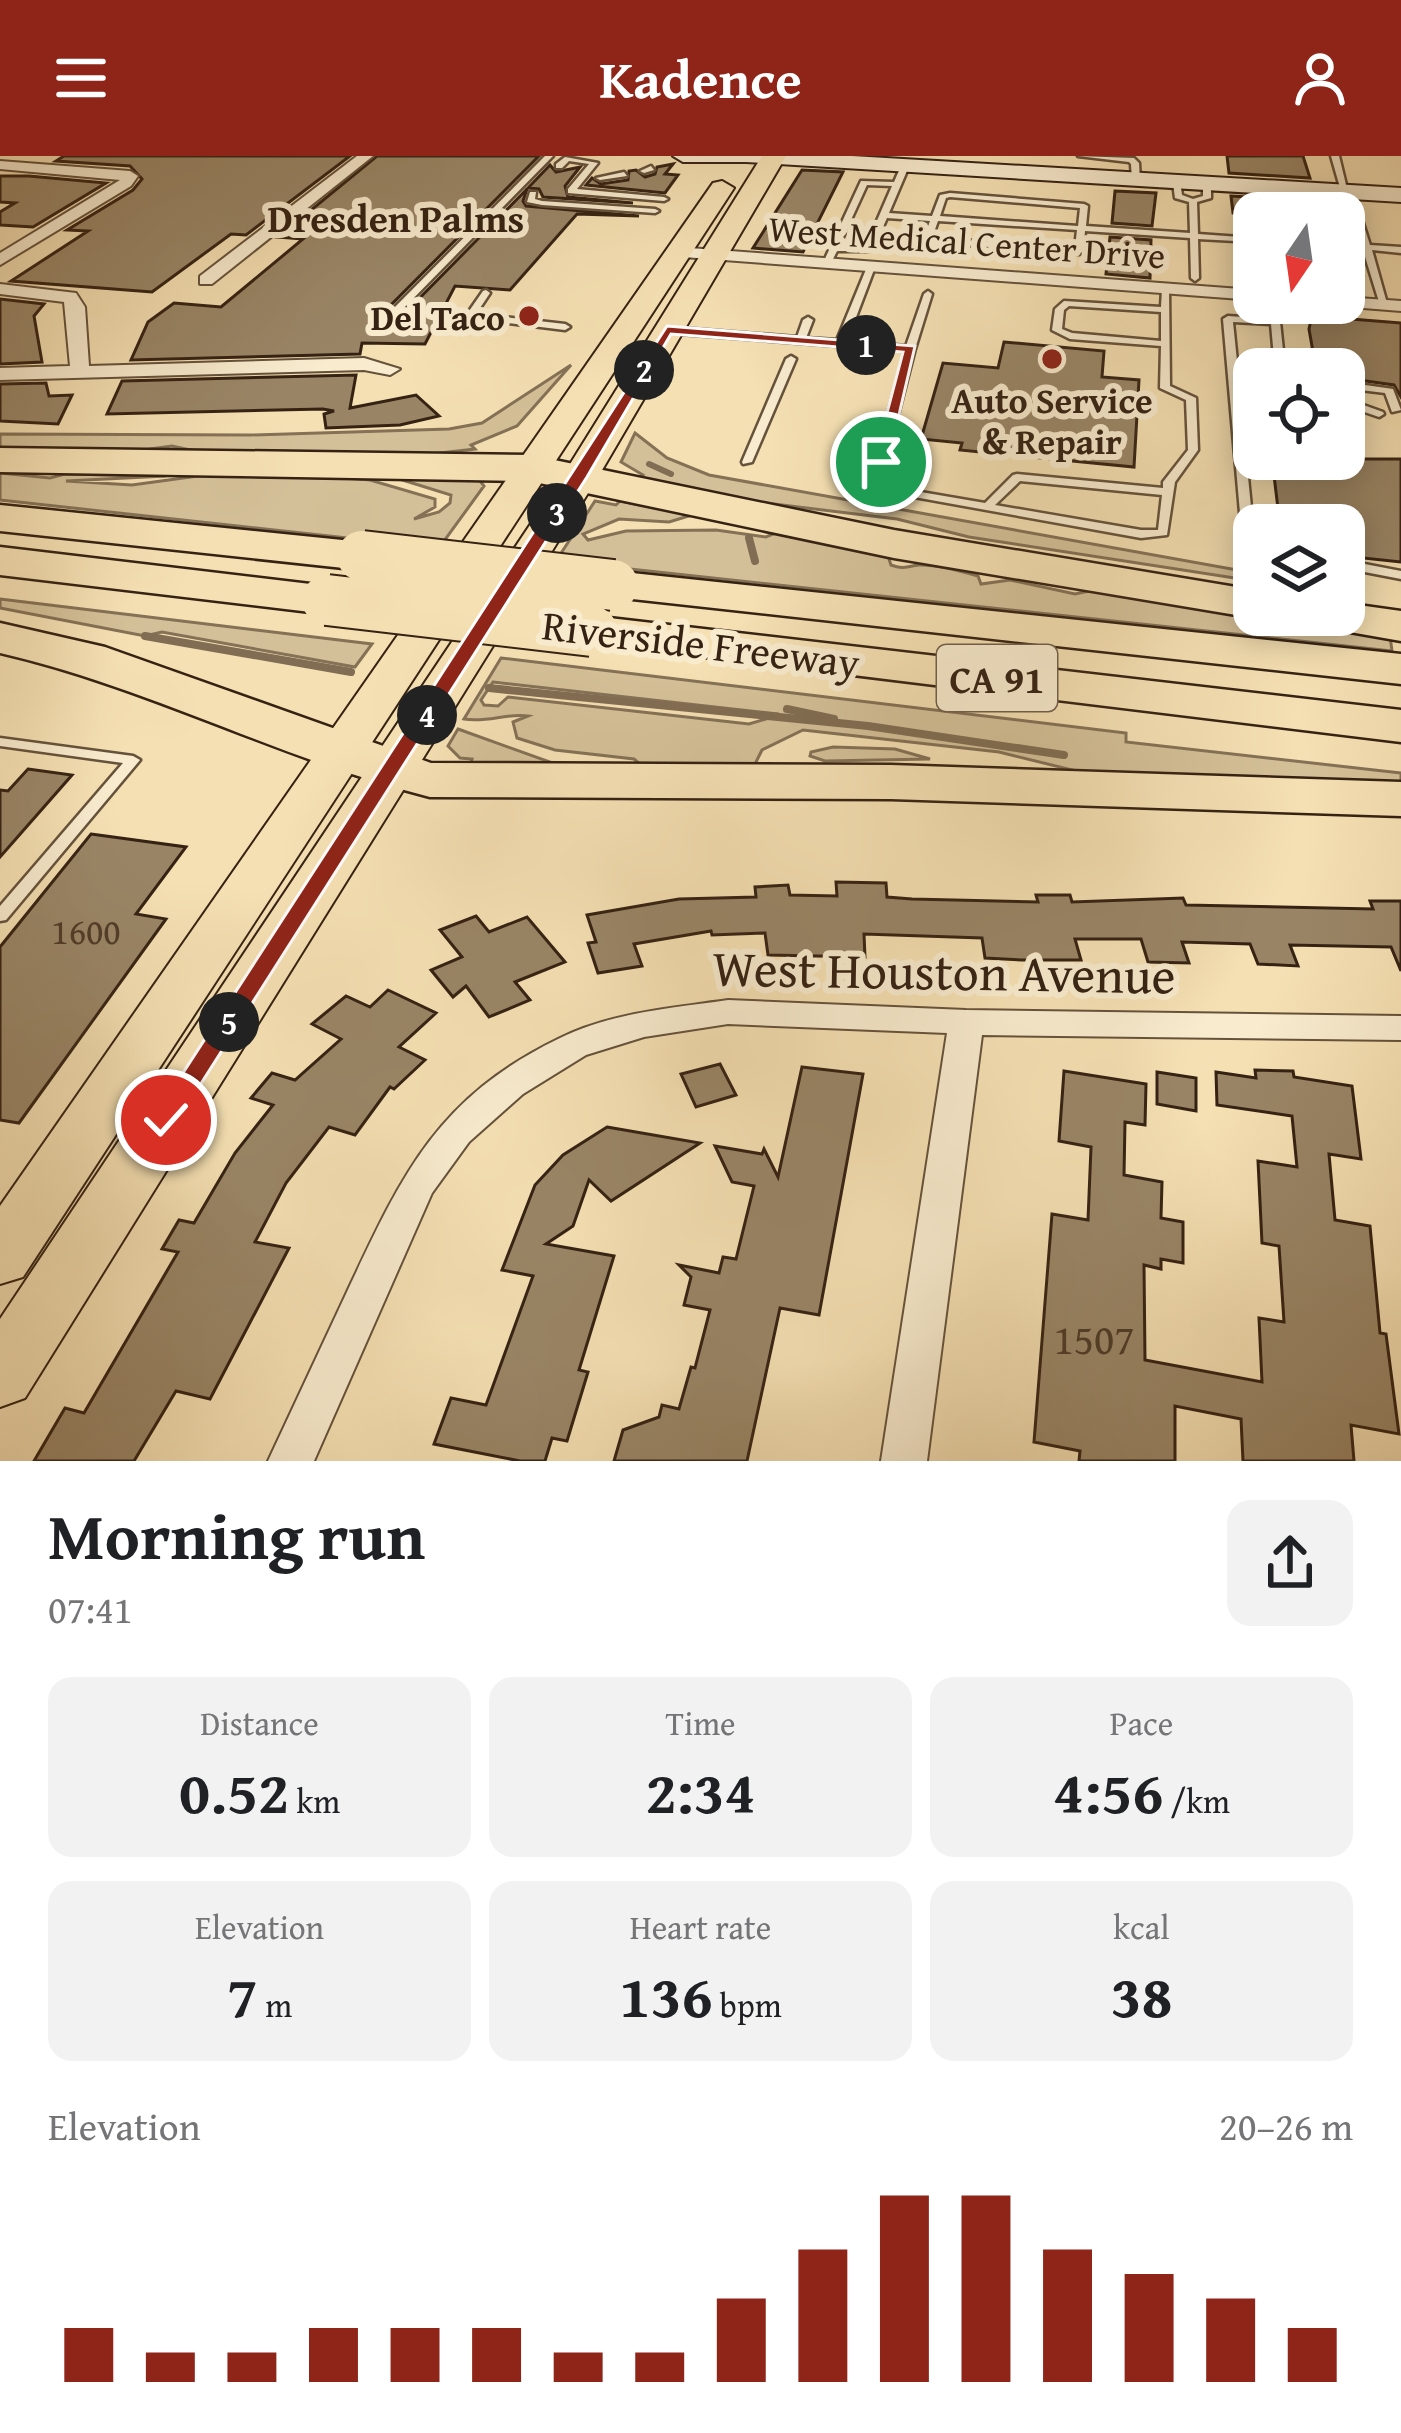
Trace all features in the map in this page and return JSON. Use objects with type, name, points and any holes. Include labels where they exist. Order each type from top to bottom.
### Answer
[{"type":"highway","points":[[0,460],[530,468],[894,544],[1233,600]]},
{"type":"highway","name":"Riverside Freeway","points":[[0,518],[362,556],[603,608],[1401,726]]},
{"type":"highway","name":"Riverside Freeway","points":[[0,562],[327,600],[603,608],[1401,669]]},
{"type":"highway","points":[[1365,621],[1401,626]]},
{"type":"highway","points":[[0,638],[103,663],[391,771],[456,782],[891,782],[1401,799]]},
{"type":"main road","points":[[0,1258],[676,252],[746,156]]},
{"type":"main road","points":[[0,1376],[580,477],[774,157]]},
{"type":"street","points":[[206,280],[366,156]]},
{"type":"street","points":[[683,156],[774,157],[909,168],[1014,164],[1192,190],[1345,189],[1401,198]]},
{"type":"street","points":[[0,165],[130,176],[0,260]]},
{"type":"street","name":"West Medical Center Drive","points":[[676,252],[830,255],[871,267],[1181,286],[1233,294]]},
{"type":"street","points":[[0,289],[70,297],[76,307],[80,370]]},
{"type":"street","points":[[0,374],[364,364],[390,369]]},
{"type":"street","name":"West Houston Avenue","points":[[291,1461],[416,1186],[456,1132],[510,1084],[573,1046],[643,1024],[728,1012],[966,1022],[1401,1028]]},
{"type":"street","points":[[904,1461],[966,1022]]},
{"type":"lane","points":[[1082,156],[1131,160],[1136,163],[1136,181]]},
{"type":"lane","points":[[1335,156],[1393,306]]},
{"type":"lane","points":[[394,313],[547,158],[594,163],[571,191],[664,199]]},
{"type":"lane","points":[[830,255],[868,249],[909,168]]},
{"type":"lane","points":[[830,255],[864,183],[909,168]]},
{"type":"lane","points":[[600,178],[624,174]]},
{"type":"lane","points":[[928,294],[874,487],[1141,534],[1163,533],[1169,482],[1193,450],[1191,398],[1165,388],[1165,310],[1181,286],[1194,236],[1192,190]]},
{"type":"lane","points":[[533,194],[530,200],[542,203],[655,211]]},
{"type":"lane","points":[[950,195],[1084,206],[1077,252],[941,243],[926,239],[934,218],[943,197],[950,195]]},
{"type":"lane","points":[[884,214],[1233,239]]},
{"type":"lane","points":[[1367,248],[1401,250]]},
{"type":"lane","points":[[841,344],[871,267]]},
{"type":"lane","points":[[486,293],[470,316],[565,327]]},
{"type":"lane","points":[[1165,310],[1067,303],[1062,304],[1058,331],[1166,344]]},
{"type":"lane","points":[[1233,319],[1228,319],[1233,373]]},
{"type":"lane","points":[[800,340],[808,320]]},
{"type":"lane","points":[[667,330],[910,349]]},
{"type":"lane","points":[[747,462],[791,359]]},
{"type":"lane","points":[[1365,388],[1389,391],[1396,410]]},
{"type":"lane","points":[[1365,412],[1379,414]]},
{"type":"lane","points":[[988,506],[1017,477],[1168,492]]},
{"type":"lane","points":[[1365,568],[1401,575]]},
{"type":"lane","points":[[0,742],[133,760],[0,916]]},
{"type":"shaded area","points":[[571,365],[517,426],[471,445],[475,449],[422,455],[195,451],[172,446],[128,452],[0,452],[0,434],[250,435],[449,429],[482,423]]},
{"type":"shaded area","points":[[635,433],[667,458],[709,475],[1233,569],[1233,578],[969,537],[897,519],[724,498],[639,479],[643,475],[621,462]]},
{"type":"shaded area","points":[[0,473],[50,478],[65,474],[166,476],[66,481],[132,485],[205,475],[370,480],[435,499],[435,507],[414,519],[439,512],[450,503],[451,495],[396,478],[477,477],[484,486],[439,548],[0,500]]},
{"type":"shaded area","points":[[595,501],[616,505],[620,501],[692,515],[669,522],[619,519],[583,534],[588,540],[626,531],[716,530],[766,537],[780,531],[887,553],[895,566],[926,565],[964,572],[978,576],[981,584],[1010,580],[1075,594],[1094,590],[1233,612],[1233,634],[556,561]]},
{"type":"shaded area","points":[[0,599],[372,644],[355,667],[162,632],[145,636],[0,608]]},
{"type":"shaded area","points":[[1365,632],[1390,636],[1392,651],[1253,636],[1365,636]]},
{"type":"shaded area","points":[[501,658],[1126,733],[1126,742],[1401,773],[1401,786],[1080,772],[999,752],[803,730],[762,750],[754,766],[641,765],[634,759],[555,750],[517,738],[513,722],[528,716],[464,719]],"holes":[[[493,682],[779,715],[749,724],[508,697],[498,706],[484,705],[481,700]]]},
{"type":"shaded area","points":[[458,729],[558,765],[470,765],[472,759],[460,758],[448,746]]},
{"type":"shaded area","points":[[833,747],[895,749],[930,759],[825,761],[810,756]]},
{"type":"building","points":[[64,156],[350,156],[246,235],[231,234],[152,292],[11,281],[88,231],[67,230],[133,190],[142,179],[130,166],[56,161]]},
{"type":"building","points":[[377,156],[539,156],[388,308],[391,320],[400,318],[527,189],[526,206],[639,216],[577,214],[510,290],[455,286],[425,344],[362,343],[360,354],[131,360],[148,322],[174,303],[221,307],[303,239],[278,237]]},
{"type":"building","points":[[1227,156],[1303,156],[1310,178],[1229,173]]},
{"type":"building","points":[[673,164],[665,174],[678,175],[665,193],[586,185],[592,178],[601,184],[628,180],[629,171],[636,170],[645,177],[655,174],[657,167]]},
{"type":"building","points":[[550,165],[556,172],[580,167],[565,186],[568,197],[633,203],[543,197],[539,189],[528,188]]},
{"type":"building","points":[[802,170],[843,172],[803,252],[753,248]]},
{"type":"building","points":[[0,176],[106,183],[33,227],[0,225],[0,212],[15,203],[0,202]]},
{"type":"building","points":[[1115,191],[1156,193],[1152,226],[1112,223]]},
{"type":"building","points":[[1110,237],[1151,240],[1150,278],[1106,274]]},
{"type":"building","points":[[0,299],[44,304],[34,316],[42,362],[0,364]]},
{"type":"building","points":[[1365,320],[1401,323],[1401,397],[1394,385],[1365,381],[1365,348],[1312,348],[1310,324],[1365,324]]},
{"type":"building","points":[[1004,342],[1104,351],[1102,377],[1139,380],[1134,467],[960,450],[962,443],[921,439],[943,363],[998,368]]},
{"type":"building","points":[[356,375],[350,408],[416,395],[439,416],[400,425],[326,428],[324,414],[334,411],[107,414],[122,381]]},
{"type":"building","points":[[46,383],[49,396],[72,395],[58,424],[0,421],[0,384]]},
{"type":"building","points":[[1365,459],[1401,459],[1401,562],[1365,558],[1365,504],[1277,504],[1275,480],[1365,480]]},
{"type":"building","points":[[28,769],[72,775],[0,857],[0,790],[8,791]]},
{"type":"building","points":[[91,834],[186,847],[136,914],[166,919],[19,1123],[0,1120],[0,947]]},
{"type":"building","points":[[836,882],[886,883],[887,897],[912,899],[1038,902],[1036,895],[1070,895],[1072,902],[1183,898],[1186,905],[1373,909],[1370,901],[1401,901],[1401,971],[1391,947],[1290,945],[1298,966],[1258,964],[1250,944],[1182,942],[1189,963],[1148,962],[1141,939],[1075,939],[1081,960],[1022,960],[985,958],[982,938],[864,934],[865,957],[768,955],[765,933],[712,935],[711,931],[634,944],[642,966],[598,973],[588,943],[596,942],[587,915],[679,899],[756,897],[755,887],[788,885],[790,895],[837,896]]},
{"type":"building","points":[[476,916],[489,932],[527,917],[565,962],[515,982],[530,1000],[489,1017],[466,986],[453,997],[431,970],[462,957],[440,930]]},
{"type":"building","points":[[388,990],[436,1013],[399,1047],[425,1060],[394,1089],[390,1087],[355,1135],[329,1127],[286,1183],[255,1242],[289,1248],[210,1399],[176,1391],[134,1461],[34,1461],[65,1408],[84,1413],[178,1252],[162,1249],[179,1220],[194,1223],[235,1153],[273,1105],[251,1098],[272,1073],[295,1080],[341,1039],[312,1024],[346,996],[370,1007]]},
{"type":"building","points":[[720,1064],[736,1095],[696,1107],[681,1074]]},
{"type":"building","points":[[802,1067],[863,1074],[819,1315],[780,1308],[747,1461],[614,1461],[623,1430],[659,1417],[662,1405],[679,1409],[691,1367],[695,1368],[710,1310],[684,1305],[691,1277],[679,1265],[719,1273],[723,1257],[736,1259],[754,1186],[732,1182],[715,1146],[762,1154],[764,1149],[778,1177]]},
{"type":"building","points":[[1255,1070],[1293,1071],[1294,1077],[1352,1086],[1361,1159],[1329,1154],[1335,1220],[1370,1226],[1380,1333],[1386,1334],[1399,1434],[1351,1425],[1354,1461],[1243,1461],[1241,1419],[1175,1406],[1175,1461],[1079,1461],[1080,1451],[1034,1442],[1052,1214],[1088,1220],[1091,1147],[1059,1141],[1064,1071],[1146,1084],[1145,1125],[1125,1122],[1124,1175],[1162,1182],[1161,1218],[1183,1222],[1183,1263],[1161,1259],[1161,1269],[1144,1265],[1145,1360],[1262,1382],[1259,1318],[1284,1322],[1279,1246],[1262,1243],[1258,1161],[1297,1167],[1292,1116],[1217,1105],[1216,1072],[1256,1078]]},
{"type":"building","points":[[1157,1072],[1196,1078],[1196,1111],[1157,1104]]},
{"type":"building","points":[[607,1127],[700,1143],[611,1201],[589,1180],[573,1226],[546,1244],[614,1256],[579,1370],[588,1372],[567,1441],[552,1438],[545,1461],[520,1461],[434,1444],[451,1398],[486,1405],[533,1276],[502,1270],[535,1185],[563,1155]]},
{"type":"waterway","points":[[649,464],[671,474]]},
{"type":"waterway","points":[[749,538],[755,561]]},
{"type":"waterway","points":[[145,636],[351,672]]},
{"type":"waterway","points":[[489,688],[868,726],[1064,755]]},
{"type":"waterway","points":[[787,709],[834,719]]},
{"type":"place","name":"Del Taco","points":[[529,316]]},
{"type":"place","name":"Auto Service & Repair","points":[[1052,359]]},
{"type":"district","name":"Dresden Palms","points":[[396,217]]},
{"type":"route","points":[[166,1120],[580,477],[667,330],[910,349],[881,462]]}]
